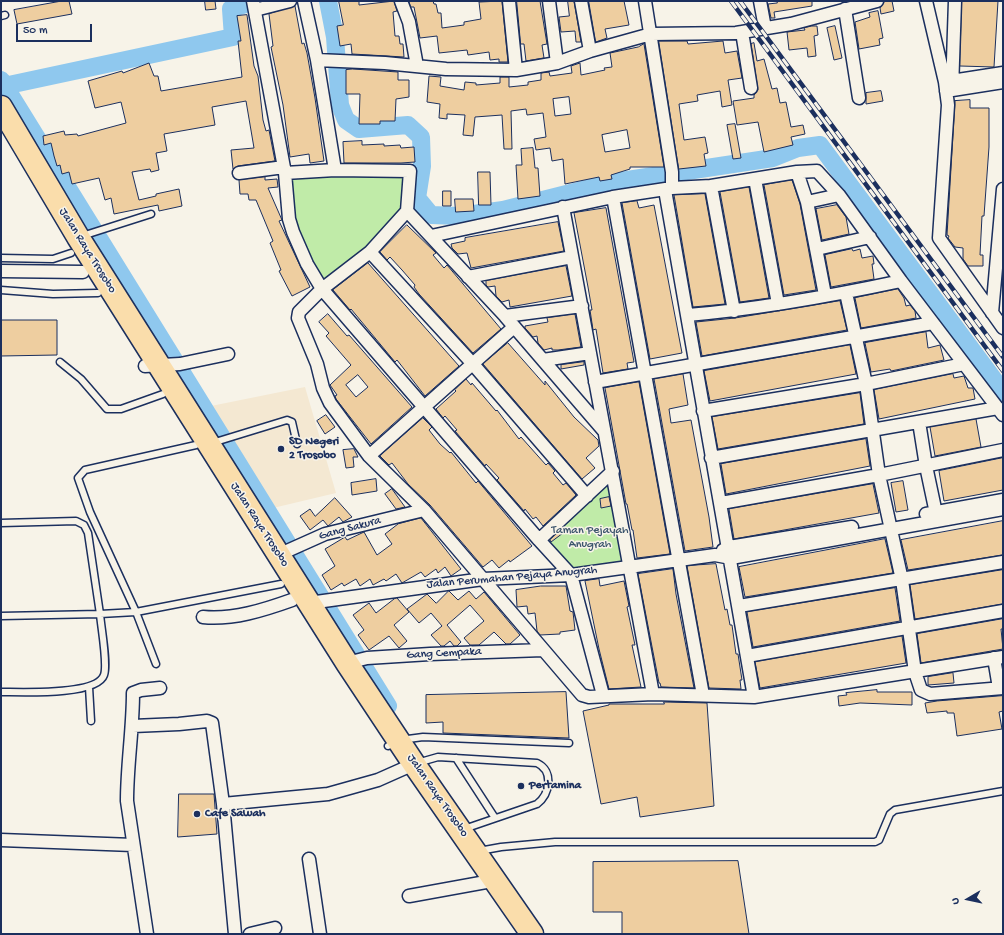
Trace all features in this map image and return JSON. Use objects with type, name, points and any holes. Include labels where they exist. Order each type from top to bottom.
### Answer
[{"type":"highway","name":"Jalan Raya Trosobo","points":[[1,107],[162,365],[286,551],[305,597],[354,661],[403,741],[414,765],[461,830],[532,934]]},
{"type":"highway","name":"Jalan Raya Trosobo","points":[[1,136],[83,240],[83,272],[98,293],[162,365],[163,394],[212,442],[305,597],[403,741]]},
{"type":"highway","name":"Jalan Raya Trosobo","points":[[476,852],[486,882],[519,934]]},
{"type":"street","points":[[290,1],[254,6],[284,170],[289,219],[293,232],[322,289],[571,575],[603,695]]},
{"type":"street","points":[[304,1],[320,60],[335,170]]},
{"type":"street","points":[[401,1],[409,22],[417,66]]},
{"type":"street","points":[[509,1],[516,70]]},
{"type":"street","points":[[549,1],[557,63]]},
{"type":"street","points":[[581,1],[590,51]]},
{"type":"street","points":[[645,1],[651,34],[688,315],[754,697]]},
{"type":"street","points":[[760,1],[765,28]]},
{"type":"street","points":[[320,60],[446,69],[516,70],[557,63],[590,51],[651,34],[742,32],[791,24],[877,1]]},
{"type":"street","points":[[926,1],[949,86]]},
{"type":"street","points":[[955,1],[940,238],[1003,328]]},
{"type":"street","points":[[845,9],[859,98]]},
{"type":"street","points":[[742,32],[751,88]]},
{"type":"street","points":[[949,86],[1003,73]]},
{"type":"street","points":[[949,86],[1003,82]]},
{"type":"street","points":[[239,173],[284,170],[409,170],[407,211],[370,252],[322,289],[299,312],[298,318],[317,364],[323,388],[330,402],[369,456],[424,510],[582,695],[589,697],[603,695],[654,694],[754,697],[915,672],[998,657],[1001,688],[927,694],[919,687],[915,672],[908,628],[902,580],[891,524],[879,475],[866,384],[846,293]]},
{"type":"street","points":[[431,236],[613,197],[670,182],[711,186],[798,172],[817,171],[839,195],[901,281],[1001,411]]},
{"type":"street","points":[[798,172],[807,202],[825,295]]},
{"type":"street","points":[[756,179],[778,304]]},
{"type":"street","points":[[711,186],[734,311]]},
{"type":"street","points":[[992,313],[1003,190]]},
{"type":"street","points":[[807,202],[839,195]]},
{"type":"street","points":[[613,197],[644,373],[680,559],[703,695]]},
{"type":"street","points":[[563,207],[654,694]]},
{"type":"street","points":[[407,211],[505,316],[605,432]]},
{"type":"street","points":[[817,249],[870,236]]},
{"type":"street","points":[[370,252],[472,363],[587,496]]},
{"type":"street","points":[[468,277],[572,257]]},
{"type":"street","points":[[1,271],[83,272]]},
{"type":"street","points":[[688,315],[734,311],[778,304],[825,295],[846,293],[901,281]]},
{"type":"street","points":[[505,316],[582,306]]},
{"type":"street","points":[[595,382],[933,323]]},
{"type":"street","points":[[369,456],[472,363],[514,328]]},
{"type":"street","points":[[543,360],[590,353]]},
{"type":"street","points":[[162,365],[228,354]]},
{"type":"street","points":[[704,411],[866,384],[964,364]]},
{"type":"street","points":[[712,458],[919,422],[1001,411]]},
{"type":"street","points":[[919,422],[936,515]]},
{"type":"street","points":[[721,503],[879,475],[1003,450]]},
{"type":"street","points":[[539,540],[613,471]]},
{"type":"street","points":[[730,552],[1000,505]]},
{"type":"street","name":"Gang Sakura","points":[[286,551],[325,534],[424,510]]},
{"type":"street","name":"Jalan Perumahan Pejaya Anugrah","points":[[203,617],[216,618],[266,609],[305,597],[483,579],[571,575],[730,552]]},
{"type":"street","points":[[739,606],[1003,562]]},
{"type":"street","points":[[747,656],[1003,611]]},
{"type":"street","name":"Gang Cempaka","points":[[354,661],[430,654],[543,650]]},
{"type":"street","points":[[147,934],[127,801],[127,784],[133,726],[133,693],[141,690],[160,688]]},
{"type":"street","points":[[133,726],[207,721],[212,723],[223,804],[235,934]]},
{"type":"street","points":[[223,804],[328,794],[378,780],[414,765]]},
{"type":"street","points":[[1,840],[133,845]]},
{"type":"street","points":[[309,859],[320,934]]},
{"type":"street","points":[[409,896],[486,882]]},
{"type":"street","points":[[250,934],[276,928]]},
{"type":"lane","points":[[1,258],[46,260],[83,240],[151,214]]},
{"type":"lane","points":[[1,290],[53,294],[98,293]]},
{"type":"lane","points":[[60,362],[81,379],[107,409],[121,409],[163,394]]},
{"type":"lane","points":[[156,664],[136,612],[90,512],[78,476],[85,470],[212,442],[287,420],[292,422],[297,444]]},
{"type":"lane","points":[[1,523],[76,521],[84,525],[88,533],[100,614],[104,672],[100,682],[89,687],[42,692],[1,692]]},
{"type":"lane","points":[[1,616],[136,612],[305,597]]},
{"type":"lane","points":[[89,687],[91,721]]},
{"type":"lane","points":[[403,741],[570,743]]},
{"type":"lane","points":[[414,765],[438,757],[537,763],[545,768],[548,789],[542,801],[461,830]]},
{"type":"lane","points":[[456,758],[495,818]]},
{"type":"lane","points":[[476,852],[501,847],[555,842],[875,842],[879,840],[890,814],[895,810],[1003,791]]},
{"type":"shaded area","name":"SD Negeri 2 Trosobo","points":[[305,387],[336,493],[273,508],[211,406]]},
{"type":"green space","points":[[410,172],[405,211],[367,249],[322,286],[290,220],[286,175]]},
{"type":"green space","name":"Taman Pejayah Anugrah","points":[[613,471],[630,566],[571,575],[539,540]]},
{"type":"building","points":[[69,1],[72,14],[17,24],[14,10]]},
{"type":"building","points":[[205,1],[215,1],[216,9],[206,10]]},
{"type":"building","points":[[339,1],[359,1],[359,5],[394,1],[397,11],[393,12],[395,36],[399,36],[400,44],[403,44],[404,57],[352,54],[351,44],[340,46],[337,26],[343,25]]},
{"type":"building","points":[[409,1],[433,1],[434,4],[436,4],[438,13],[441,13],[442,28],[464,25],[464,22],[481,19],[479,2],[502,1],[508,62],[499,62],[499,59],[490,60],[489,52],[468,55],[467,50],[439,53],[437,36],[420,38],[414,7],[411,7]]},
{"type":"building","points":[[517,1],[540,1],[547,44],[542,45],[544,58],[526,61],[524,44],[521,44]]},
{"type":"building","points":[[568,1],[574,1],[581,42],[576,42],[575,31],[561,32],[559,17],[569,16]]},
{"type":"building","points":[[589,1],[624,1],[629,25],[605,29],[607,38],[596,42]]},
{"type":"building","points":[[777,1],[812,1],[812,6],[774,12],[775,18],[771,18],[768,4],[777,3]]},
{"type":"building","points":[[892,1],[894,11],[881,14],[880,8],[884,2]]},
{"type":"building","points":[[962,1],[998,1],[994,67],[960,66]]},
{"type":"building","points":[[295,6],[302,44],[304,43],[307,53],[324,161],[310,163],[309,154],[290,157],[283,105],[271,47],[273,46],[269,14]]},
{"type":"building","points":[[878,11],[883,38],[879,39],[880,45],[859,49],[855,22],[870,17],[869,13]]},
{"type":"building","points":[[247,15],[254,66],[258,76],[263,120],[266,131],[269,130],[275,161],[238,166],[233,169],[231,150],[254,148],[246,101],[212,107],[215,125],[164,134],[167,151],[156,153],[159,170],[151,172],[150,169],[132,172],[139,200],[156,196],[156,194],[179,189],[182,206],[159,211],[158,205],[114,214],[111,198],[105,200],[99,178],[72,184],[69,172],[62,174],[60,165],[57,166],[51,143],[44,145],[43,136],[64,131],[65,135],[77,134],[78,136],[126,123],[121,102],[95,108],[88,81],[122,71],[123,73],[149,63],[154,76],[158,76],[161,91],[242,77],[238,41],[241,41],[237,16]]},
{"type":"building","points":[[817,26],[818,35],[814,36],[816,56],[808,57],[807,48],[789,50],[787,32],[805,30],[804,28]]},
{"type":"building","points":[[835,26],[842,58],[834,60],[827,28]]},
{"type":"building","points":[[659,41],[687,41],[688,44],[723,41],[725,53],[737,51],[742,78],[728,80],[732,105],[722,107],[720,91],[697,95],[698,101],[679,104],[684,140],[705,137],[708,153],[704,154],[706,166],[679,169]]},
{"type":"building","points":[[754,43],[757,61],[764,59],[772,89],[777,88],[780,103],[786,102],[791,127],[803,125],[805,134],[791,137],[793,145],[764,152],[758,122],[737,125],[733,101],[754,98],[754,95],[758,90],[751,44]]},
{"type":"building","points":[[644,44],[664,167],[630,167],[630,169],[611,175],[612,179],[600,181],[599,177],[565,184],[563,159],[552,161],[550,148],[536,150],[534,139],[546,137],[543,113],[527,115],[526,109],[511,111],[512,149],[504,149],[502,115],[475,117],[473,136],[463,135],[465,115],[447,114],[447,119],[439,118],[440,104],[427,102],[429,76],[441,77],[440,86],[464,90],[465,82],[476,83],[476,85],[500,83],[500,77],[509,77],[509,87],[528,85],[528,82],[541,80],[541,73],[549,72],[550,76],[572,73],[571,66],[580,63],[581,75],[605,70],[604,68],[612,67],[610,53],[638,47]],"holes":[[[569,97],[571,114],[555,116],[553,99]],[[627,130],[630,148],[605,152],[602,135]]]},
{"type":"building","points":[[353,69],[398,72],[398,80],[409,80],[409,97],[396,99],[395,121],[380,121],[380,124],[359,124],[360,94],[346,94],[346,70]]},
{"type":"building","points":[[881,91],[883,101],[866,104],[866,93]]},
{"type":"building","points":[[970,100],[970,108],[989,108],[989,147],[984,216],[982,216],[980,255],[983,255],[983,266],[968,266],[963,259],[963,248],[955,247],[947,235],[955,101]]},
{"type":"building","points":[[735,124],[741,158],[733,159],[727,125]]},
{"type":"building","points":[[362,141],[362,145],[384,144],[384,146],[400,145],[401,148],[414,147],[415,162],[344,163],[343,142]]},
{"type":"building","points":[[533,148],[535,168],[538,168],[540,196],[518,199],[516,165],[522,165],[521,149]]},
{"type":"building","points":[[478,172],[490,172],[491,205],[479,205]]},
{"type":"building","points":[[265,177],[265,180],[277,179],[278,187],[268,188],[282,220],[279,221],[310,287],[292,296],[279,271],[281,270],[270,243],[273,241],[256,200],[249,200],[248,194],[240,194],[239,180]]},
{"type":"building","points":[[792,180],[800,204],[816,290],[784,295],[764,185]]},
{"type":"building","points":[[749,187],[769,298],[740,302],[720,192]]},
{"type":"building","points":[[443,191],[451,191],[451,206],[443,206]]},
{"type":"building","points":[[705,194],[725,304],[693,307],[674,195]]},
{"type":"building","points":[[455,199],[473,199],[474,211],[456,212]]},
{"type":"building","points":[[637,201],[639,208],[654,205],[682,353],[650,359],[622,203]]},
{"type":"building","points":[[837,205],[846,217],[849,234],[822,240],[816,209]]},
{"type":"building","points":[[606,208],[634,362],[627,363],[628,369],[603,373],[596,329],[593,330],[590,310],[592,310],[574,213]]},
{"type":"building","points":[[558,222],[564,251],[471,268],[467,253],[458,254],[452,248],[451,244],[465,241],[465,238]]},
{"type":"building","points":[[407,225],[436,253],[433,255],[444,268],[447,265],[501,329],[473,353],[419,294],[414,287],[415,285],[402,270],[390,257],[387,260],[380,252]]},
{"type":"building","points":[[852,249],[853,251],[860,249],[862,258],[873,256],[874,264],[872,264],[874,279],[831,287],[825,255]]},
{"type":"building","points":[[368,263],[459,366],[425,396],[397,360],[395,362],[351,309],[350,310],[333,290]]},
{"type":"building","points":[[566,266],[572,296],[510,307],[509,300],[502,302],[496,296],[495,286],[488,287],[486,285],[486,281]]},
{"type":"building","points":[[898,289],[904,298],[906,306],[910,305],[915,311],[916,318],[861,328],[855,298]]},
{"type":"building","points":[[840,301],[847,330],[702,356],[696,322],[735,318]]},
{"type":"building","points":[[328,314],[347,336],[349,335],[412,407],[371,444],[336,399],[335,396],[337,395],[330,385],[351,365],[326,336],[329,333],[319,322]],"holes":[[[358,375],[368,387],[356,397],[346,385]]]},
{"type":"building","points":[[575,314],[581,347],[558,350],[552,350],[552,348],[544,350],[538,343],[537,336],[533,337],[525,328],[525,326],[548,322],[547,318]]},
{"type":"building","points":[[1,320],[57,320],[57,355],[1,356]]},
{"type":"building","points":[[926,332],[928,348],[940,345],[944,360],[891,371],[890,369],[871,372],[865,343]]},
{"type":"building","points":[[508,343],[545,385],[545,381],[574,417],[598,440],[599,446],[586,458],[595,468],[582,479],[483,364]]},
{"type":"building","points":[[850,345],[856,374],[710,401],[704,371]]},
{"type":"building","points":[[584,362],[584,365],[561,369],[561,365]]},
{"type":"building","points":[[683,374],[688,405],[669,409],[671,423],[691,420],[713,547],[685,551],[654,379]]},
{"type":"building","points":[[953,374],[954,378],[964,376],[968,388],[973,388],[975,399],[879,419],[874,390]]},
{"type":"building","points":[[466,379],[471,385],[472,383],[496,411],[497,410],[519,439],[521,437],[546,465],[548,463],[555,471],[553,473],[563,485],[566,483],[576,495],[543,526],[536,517],[533,519],[525,509],[524,511],[497,480],[499,478],[486,464],[485,466],[455,431],[457,430],[445,416],[443,418],[436,409],[456,391],[455,390]]},
{"type":"building","points":[[639,382],[670,554],[637,558],[633,530],[626,504],[605,388]]},
{"type":"building","points":[[860,393],[864,424],[718,449],[712,417]]},
{"type":"building","points":[[326,415],[335,427],[325,434],[317,421]]},
{"type":"building","points":[[423,418],[432,427],[429,430],[440,444],[450,453],[451,452],[476,483],[478,481],[532,546],[510,562],[509,560],[499,568],[492,560],[483,567],[430,505],[408,484],[392,463],[389,465],[380,456]]},
{"type":"building","points":[[976,419],[981,447],[935,456],[930,427]]},
{"type":"building","points":[[866,439],[870,466],[726,494],[721,464]]},
{"type":"building","points":[[354,449],[358,457],[353,457],[354,467],[346,468],[343,450]]},
{"type":"building","points":[[1003,458],[1003,490],[944,501],[939,471]]},
{"type":"building","points":[[376,479],[377,491],[352,495],[351,483]]},
{"type":"building","points":[[903,481],[908,510],[896,512],[891,483]]},
{"type":"building","points":[[873,484],[879,513],[734,539],[729,509]]},
{"type":"building","points":[[392,489],[405,507],[396,509],[385,494]]},
{"type":"building","points":[[609,497],[611,506],[601,508],[600,499]]},
{"type":"building","points":[[335,498],[352,517],[343,522],[339,517],[328,526],[323,520],[310,530],[300,516],[310,509],[315,516]]},
{"type":"building","points":[[421,518],[461,569],[451,576],[445,567],[438,573],[436,569],[425,577],[421,572],[402,583],[396,574],[386,581],[384,579],[373,585],[370,579],[360,586],[356,579],[344,586],[342,583],[331,590],[322,575],[335,566],[325,549],[345,537],[347,540],[364,532],[377,555],[392,544],[385,534],[398,524]]},
{"type":"building","points":[[1003,521],[1003,555],[908,570],[901,540]]},
{"type":"building","points":[[560,530],[563,533],[551,542],[550,540]]},
{"type":"building","points":[[885,539],[893,573],[745,597],[739,567]]},
{"type":"building","points":[[716,564],[725,610],[727,609],[730,625],[732,625],[736,654],[738,654],[742,680],[740,680],[741,689],[709,688],[687,566]]},
{"type":"building","points":[[673,569],[676,594],[694,688],[661,687],[659,683],[638,574]]},
{"type":"building","points":[[1003,570],[1003,604],[915,619],[910,585]]},
{"type":"building","points":[[599,579],[600,586],[624,581],[629,606],[627,607],[635,645],[632,645],[641,687],[609,689],[585,581]]},
{"type":"building","points":[[541,586],[566,586],[570,611],[573,612],[575,630],[560,632],[560,634],[540,635],[537,631],[535,613],[528,614],[527,606],[517,607],[516,590]]},
{"type":"building","points":[[895,588],[900,621],[753,647],[747,612]]},
{"type":"building","points":[[449,591],[458,600],[469,591],[476,599],[484,592],[520,635],[510,644],[506,644],[494,632],[479,645],[470,645],[464,638],[484,621],[470,605],[447,625],[461,642],[457,646],[454,646],[450,641],[444,646],[441,646],[431,635],[442,626],[431,613],[419,623],[407,609],[427,594],[436,603]]},
{"type":"building","points":[[397,598],[409,612],[394,625],[407,641],[399,648],[389,636],[369,650],[358,635],[364,630],[353,615],[369,603],[376,613]]},
{"type":"building","points":[[1003,619],[1003,629],[1001,629],[1003,649],[921,663],[917,634]]},
{"type":"building","points":[[902,636],[906,663],[760,688],[755,662]]},
{"type":"building","points":[[953,673],[954,683],[928,685],[928,677]]},
{"type":"building","points":[[877,690],[877,692],[912,692],[912,705],[860,703],[839,706],[838,696],[847,695],[846,693]]},
{"type":"building","points":[[566,692],[569,738],[443,733],[443,722],[426,723],[426,695]]},
{"type":"building","points":[[1003,696],[1003,711],[999,712],[1002,729],[957,736],[954,713],[947,713],[947,711],[927,713],[925,703],[937,701]]},
{"type":"building","points":[[664,702],[707,703],[714,806],[640,817],[637,797],[601,804],[583,711],[609,704],[664,704]]},
{"type":"building","name":"Cafe Sawah","points":[[179,794],[214,794],[217,834],[178,837]]},
{"type":"building","points":[[738,861],[749,934],[622,934],[622,912],[593,912],[593,862]]},
{"type":"waterway","points":[[4,86],[233,37],[231,9],[254,1]]},
{"type":"waterway","points":[[328,1],[335,37],[340,105],[346,120],[359,129],[408,125],[421,137],[422,166],[417,198],[431,215],[459,216],[503,210],[614,182],[773,158],[798,148],[820,145],[1003,392]]},
{"type":"waterway","points":[[1,80],[388,706]]},
{"type":"railway","points":[[731,1],[1003,371]]},
{"type":"railway","points":[[740,1],[1003,357]]},
{"type":"place","name":"SD Negeri 2 Trosobo","points":[[281,449]]},
{"type":"place","name":"Pertamina","points":[[521,786]]},
{"type":"place","name":"Cafe Sawah","points":[[197,814]]}]
